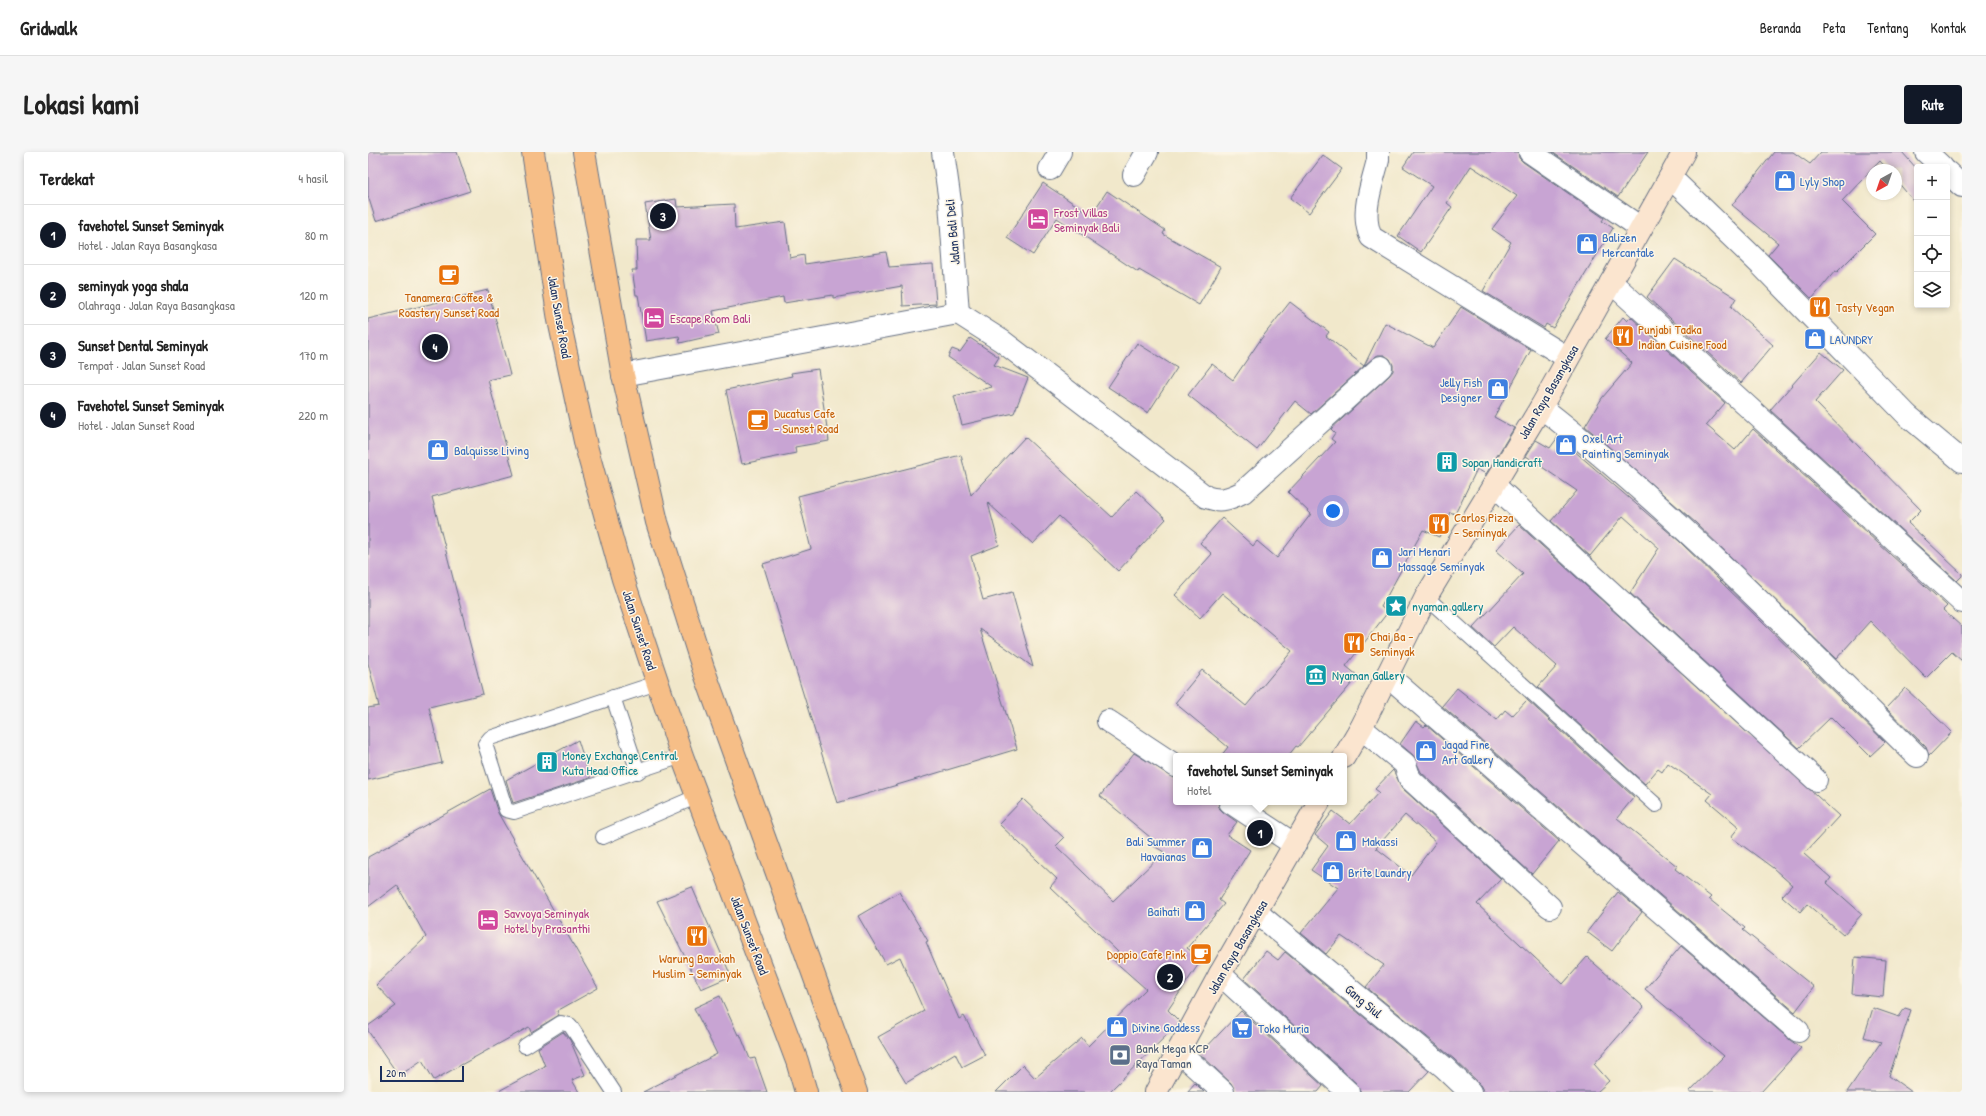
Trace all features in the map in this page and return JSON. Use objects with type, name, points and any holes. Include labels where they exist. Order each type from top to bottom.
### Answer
[{"type":"highway","name":"Jalan Sunset Road","points":[[533,152],[559,320],[586,446],[623,579],[682,756],[794,1054],[806,1092]]},
{"type":"highway","points":[[584,152],[623,375],[657,522],[703,668],[758,825],[856,1092]]},
{"type":"main road","name":"Jalan Raya Basangkasa","points":[[1346,753],[1361,728],[1426,597],[1541,407],[1684,152]]},
{"type":"main road","name":"Jalan Raya Basangkasa","points":[[1156,1092],[1220,974],[1317,805]]},
{"type":"street","name":"Jalan Bali Deli","points":[[943,152],[950,202],[958,313]]},
{"type":"street","points":[[1134,175],[1148,152]]},
{"type":"street","points":[[1378,152],[1378,160],[1366,212],[1367,229],[1371,237],[1568,358]]},
{"type":"street","points":[[1530,152],[1641,228]]},
{"type":"street","points":[[1926,152],[1939,164]]},
{"type":"street","points":[[1950,175],[1962,186]]},
{"type":"street","points":[[1670,177],[1760,264],[1908,416],[1962,461]]},
{"type":"street","points":[[1611,282],[1962,602]]},
{"type":"street","points":[[623,375],[958,313],[1002,341],[1206,496],[1216,500],[1230,499],[1243,492],[1381,367]]},
{"type":"street","points":[[1541,407],[1582,438],[1643,491],[1918,756]]},
{"type":"street","points":[[1494,485],[1816,780]]},
{"type":"street","points":[[1387,674],[1798,1031]]},
{"type":"street","points":[[1108,721],[1173,764]]},
{"type":"street","points":[[1361,728],[1405,764],[1410,779],[1550,907]]},
{"type":"street","points":[[1235,805],[1295,845]]},
{"type":"street","name":"Gang Siul","points":[[1256,912],[1439,1063],[1470,1092]]},
{"type":"street","points":[[1220,974],[1348,1092]]},
{"type":"street","points":[[1178,1051],[1223,1092]]},
{"type":"lane","points":[[1426,597],[1656,805]]},
{"type":"lane","points":[[657,683],[487,740],[485,744],[506,810],[514,812],[638,772],[682,756]]},
{"type":"lane","points":[[613,697],[638,772]]},
{"type":"lane","points":[[603,837],[698,796]]},
{"type":"lane","points":[[525,1046],[560,1023],[570,1025],[614,1092]]},
{"type":"building","points":[[368,152],[457,152],[470,191],[376,221],[368,196]]},
{"type":"building","points":[[1413,152],[1518,152],[1519,158],[1523,162],[1604,218],[1602,221],[1613,228],[1553,328],[1546,324],[1544,328],[1483,291],[1511,242],[1492,229],[1517,196],[1471,166],[1447,203],[1452,207],[1421,252],[1398,236],[1432,186],[1403,167]]},
{"type":"building","points":[[1552,152],[1648,152],[1618,197]]},
{"type":"building","points":[[1774,152],[1793,152],[1810,164],[1821,152],[1902,152],[1914,166],[1914,201],[1902,187],[1902,164],[1883,164],[1880,161],[1877,164],[1866,164],[1866,176],[1842,201],[1875,234],[1837,272],[1835,271],[1812,299],[1768,255],[1778,243],[1732,205]]},
{"type":"building","points":[[1323,155],[1342,169],[1309,213],[1290,198]]},
{"type":"building","points":[[1043,183],[1091,215],[1107,191],[1165,230],[1163,234],[1221,267],[1199,305],[1139,270],[1138,272],[1057,218],[1033,255],[1007,238]]},
{"type":"building","points":[[676,199],[677,207],[734,204],[735,229],[785,222],[790,258],[804,255],[805,264],[886,252],[889,267],[933,264],[936,304],[903,306],[902,286],[833,298],[833,295],[784,303],[783,297],[713,311],[719,334],[680,343],[679,336],[646,341],[632,270],[637,270],[636,240],[651,240],[645,204]]},
{"type":"building","points":[[1675,259],[1736,298],[1731,307],[1773,345],[1741,383],[1647,297]]},
{"type":"building","points":[[488,290],[510,375],[488,380],[514,475],[432,497],[483,694],[429,707],[442,763],[368,780],[368,708],[379,706],[368,663],[368,319]]},
{"type":"building","points":[[1290,302],[1329,332],[1326,336],[1364,366],[1311,414],[1295,401],[1257,450],[1188,395],[1212,364],[1233,380],[1261,339]]},
{"type":"building","points":[[1461,307],[1531,350],[1494,417],[1514,428],[1486,474],[1477,469],[1455,514],[1450,512],[1439,537],[1423,530],[1381,607],[1388,612],[1346,666],[1358,676],[1298,747],[1296,746],[1290,753],[1223,753],[1228,747],[1175,703],[1202,670],[1246,706],[1292,651],[1222,593],[1200,618],[1175,595],[1212,554],[1200,543],[1222,518],[1253,546],[1257,541],[1277,558],[1311,514],[1288,492],[1335,442],[1331,439],[1335,433],[1331,429],[1393,371],[1393,365],[1390,359],[1384,355],[1378,355],[1364,366],[1385,323],[1433,348]]},
{"type":"building","points":[[1623,317],[1627,321],[1631,317],[1725,403],[1706,425],[1735,450],[1753,429],[1947,606],[1943,610],[1962,627],[1962,661],[1952,652],[1926,678],[1870,621],[1836,659],[1696,523],[1585,426],[1602,398],[1632,363],[1605,339]]},
{"type":"building","points":[[970,338],[999,357],[994,365],[1028,378],[1014,413],[962,425],[954,396],[992,387],[948,357],[952,349],[960,352]]},
{"type":"building","points":[[1137,343],[1177,368],[1148,413],[1108,387]]},
{"type":"building","points":[[1821,352],[1843,370],[1815,402],[1921,510],[1908,523],[1962,574],[1957,581],[1770,410]]},
{"type":"building","points":[[818,369],[829,441],[795,447],[796,453],[742,464],[726,390],[792,376],[791,373]]},
{"type":"building","points":[[1025,437],[1112,517],[1136,491],[1166,519],[1118,571],[1059,516],[1033,544],[988,503],[999,545],[971,556],[983,600],[1012,592],[1033,667],[980,629],[1017,749],[837,803],[763,564],[811,549],[798,496],[961,455],[971,495]]},
{"type":"building","points":[[1558,437],[1679,541],[1885,742],[1870,756],[1831,717],[1799,748],[1630,593],[1659,548],[1623,516],[1590,556],[1551,521],[1577,491],[1526,456],[1536,440],[1550,448]]},
{"type":"building","points":[[1519,525],[1839,816],[1804,854],[1831,878],[1827,883],[1862,914],[1843,935],[1807,904],[1800,912],[1782,896],[1792,885],[1773,868],[1731,837],[1739,827],[1707,800],[1712,794],[1668,763],[1662,772],[1658,769],[1645,784],[1538,687],[1557,666],[1513,627],[1494,647],[1473,628],[1523,574],[1496,550]]},
{"type":"building","points":[[1457,688],[1497,720],[1505,710],[1512,716],[1527,700],[1634,797],[1617,818],[1677,866],[1675,869],[1711,897],[1709,899],[1745,928],[1743,930],[1814,987],[1795,1012],[1442,706]]},
{"type":"building","points":[[1905,688],[1952,732],[1929,756],[1926,747],[1886,708]]},
{"type":"building","points":[[1416,721],[1424,727],[1426,725],[1559,841],[1532,874],[1421,772],[1413,755],[1400,744]]},
{"type":"building","points":[[578,740],[590,778],[513,803],[506,780]]},
{"type":"building","points":[[1134,753],[1173,777],[1173,805],[1218,805],[1219,808],[1223,812],[1237,822],[1227,835],[1250,850],[1219,900],[1224,904],[1187,948],[1202,959],[1168,1010],[1180,1022],[1109,1092],[996,1092],[1023,1065],[1035,1078],[1082,1038],[1088,1046],[1146,989],[1112,959],[1118,952],[1050,887],[1057,879],[999,824],[1023,799],[1064,838],[1056,846],[1113,901],[1164,852],[1154,846],[1156,842],[1100,796]]},
{"type":"building","points":[[1393,770],[1402,788],[1501,879],[1477,904],[1563,984],[1587,957],[1644,1007],[1594,1064],[1609,1081],[1597,1092],[1484,1092],[1479,1083],[1454,1059],[1366,987],[1384,965],[1341,936],[1326,954],[1301,933],[1338,888],[1311,870],[1328,846],[1315,835],[1333,811],[1350,824],[1379,792],[1375,789]],"holes":[[[1405,815],[1436,842],[1411,875],[1376,848]]]},
{"type":"building","name":"Savvoya Seminyak Hotel by Prasanthi","points":[[490,789],[498,813],[598,988],[557,1011],[559,1015],[531,1032],[529,1027],[434,1080],[422,1060],[399,1076],[368,1031],[368,1026],[396,1006],[376,985],[426,937],[397,885],[368,907],[368,857]]},
{"type":"building","points":[[692,887],[731,976],[701,989],[657,901]]},
{"type":"building","points":[[899,892],[928,941],[926,942],[959,1019],[964,1016],[985,1055],[962,1067],[955,1053],[906,1083],[878,1037],[924,1011],[900,957],[886,964],[858,916]]},
{"type":"building","points":[[1618,892],[1642,912],[1612,951],[1587,932]]},
{"type":"building","points":[[1681,946],[1801,1048],[1761,1092],[1689,1092],[1724,1056],[1645,989]]},
{"type":"building","points":[[1266,951],[1278,960],[1285,952],[1429,1071],[1409,1092],[1360,1092],[1356,1083],[1244,979]]},
{"type":"building","points":[[1855,957],[1886,960],[1883,997],[1852,994]]},
{"type":"building","points":[[720,996],[738,1035],[740,1034],[750,1059],[755,1058],[767,1092],[643,1092],[717,1054],[694,1008]]},
{"type":"building","points":[[1873,1008],[1899,1017],[1905,1008],[1911,1010],[1889,1076],[1912,1092],[1847,1092],[1881,1042],[1864,1037]]},
{"type":"building","points":[[1241,1011],[1323,1086],[1318,1092],[1235,1092],[1231,1083],[1200,1054]]},
{"type":"building","points":[[563,1032],[570,1040],[585,1075],[572,1080],[579,1092],[497,1092],[545,1066],[538,1048]]},
{"type":"building","points":[[1195,1083],[1204,1092],[1187,1092]]},
{"type":"place","name":"Lyly Shop","points":[[1785,181]]},
{"type":"place","name":"Sunset Dental Seminyak","points":[[663,216]]},
{"type":"place","name":"Frost Villas Seminyak Bali","points":[[1038,219]]},
{"type":"place","name":"Balizen Mercantale","points":[[1587,244]]},
{"type":"place","name":"Tanamera Coffee & Roastery Sunset Road","points":[[449,275]]},
{"type":"place","name":"Tasty Vegan","points":[[1820,307]]},
{"type":"place","name":"Escape Room Bali","points":[[654,318]]},
{"type":"place","name":"Punjabi Tadka Indian Cuisine Food","points":[[1623,336]]},
{"type":"place","name":"LAUNDRY","points":[[1815,339]]},
{"type":"place","name":"Favehotel Sunset Seminyak","points":[[435,347]]},
{"type":"place","name":"Jelly Fish Designer","points":[[1498,389]]},
{"type":"place","name":"Ducatus Cafe - Sunset Road","points":[[758,420]]},
{"type":"place","name":"Oxel Art Painting Seminyak","points":[[1566,445]]},
{"type":"place","name":"Balquisse Living","points":[[438,450]]},
{"type":"place","name":"Sopan Handicraft","points":[[1447,462]]},
{"type":"place","name":"Carlos Pizza - Seminyak","points":[[1439,524]]},
{"type":"place","name":"Jari Menari Massage Seminyak","points":[[1382,558]]},
{"type":"place","name":"nyaman gallery","points":[[1396,606]]},
{"type":"place","name":"Chai Ba - Seminyak","points":[[1354,643]]},
{"type":"place","name":"Nyaman Gallery","points":[[1316,675]]},
{"type":"place","name":"Jagad Fine Art Gallery","points":[[1426,751]]},
{"type":"place","name":"Money Exchange Central Kuta Head Office","points":[[547,762]]},
{"type":"place","name":"favehotel Sunset Seminyak","points":[[1260,833]]},
{"type":"place","name":"Makassi","points":[[1346,841]]},
{"type":"place","name":"Bali Summer Havaianas","points":[[1202,848]]},
{"type":"place","name":"Brite Laundry","points":[[1333,872]]},
{"type":"place","name":"Baihati","points":[[1195,911]]},
{"type":"place","name":"Savvoya Seminyak Hotel by Prasanthi","points":[[488,920]]},
{"type":"place","name":"Warung Barokah Muslim - Seminyak","points":[[697,936]]},
{"type":"place","name":"Doppio Cafe Pink","points":[[1201,954]]},
{"type":"place","name":"seminyak yoga shala","points":[[1170,977]]},
{"type":"place","name":"Divine Goddess","points":[[1117,1027]]},
{"type":"place","name":"Toko Muria","points":[[1242,1028]]},
{"type":"place","name":"Bank Mega KCP Raya Taman","points":[[1120,1055]]}]
